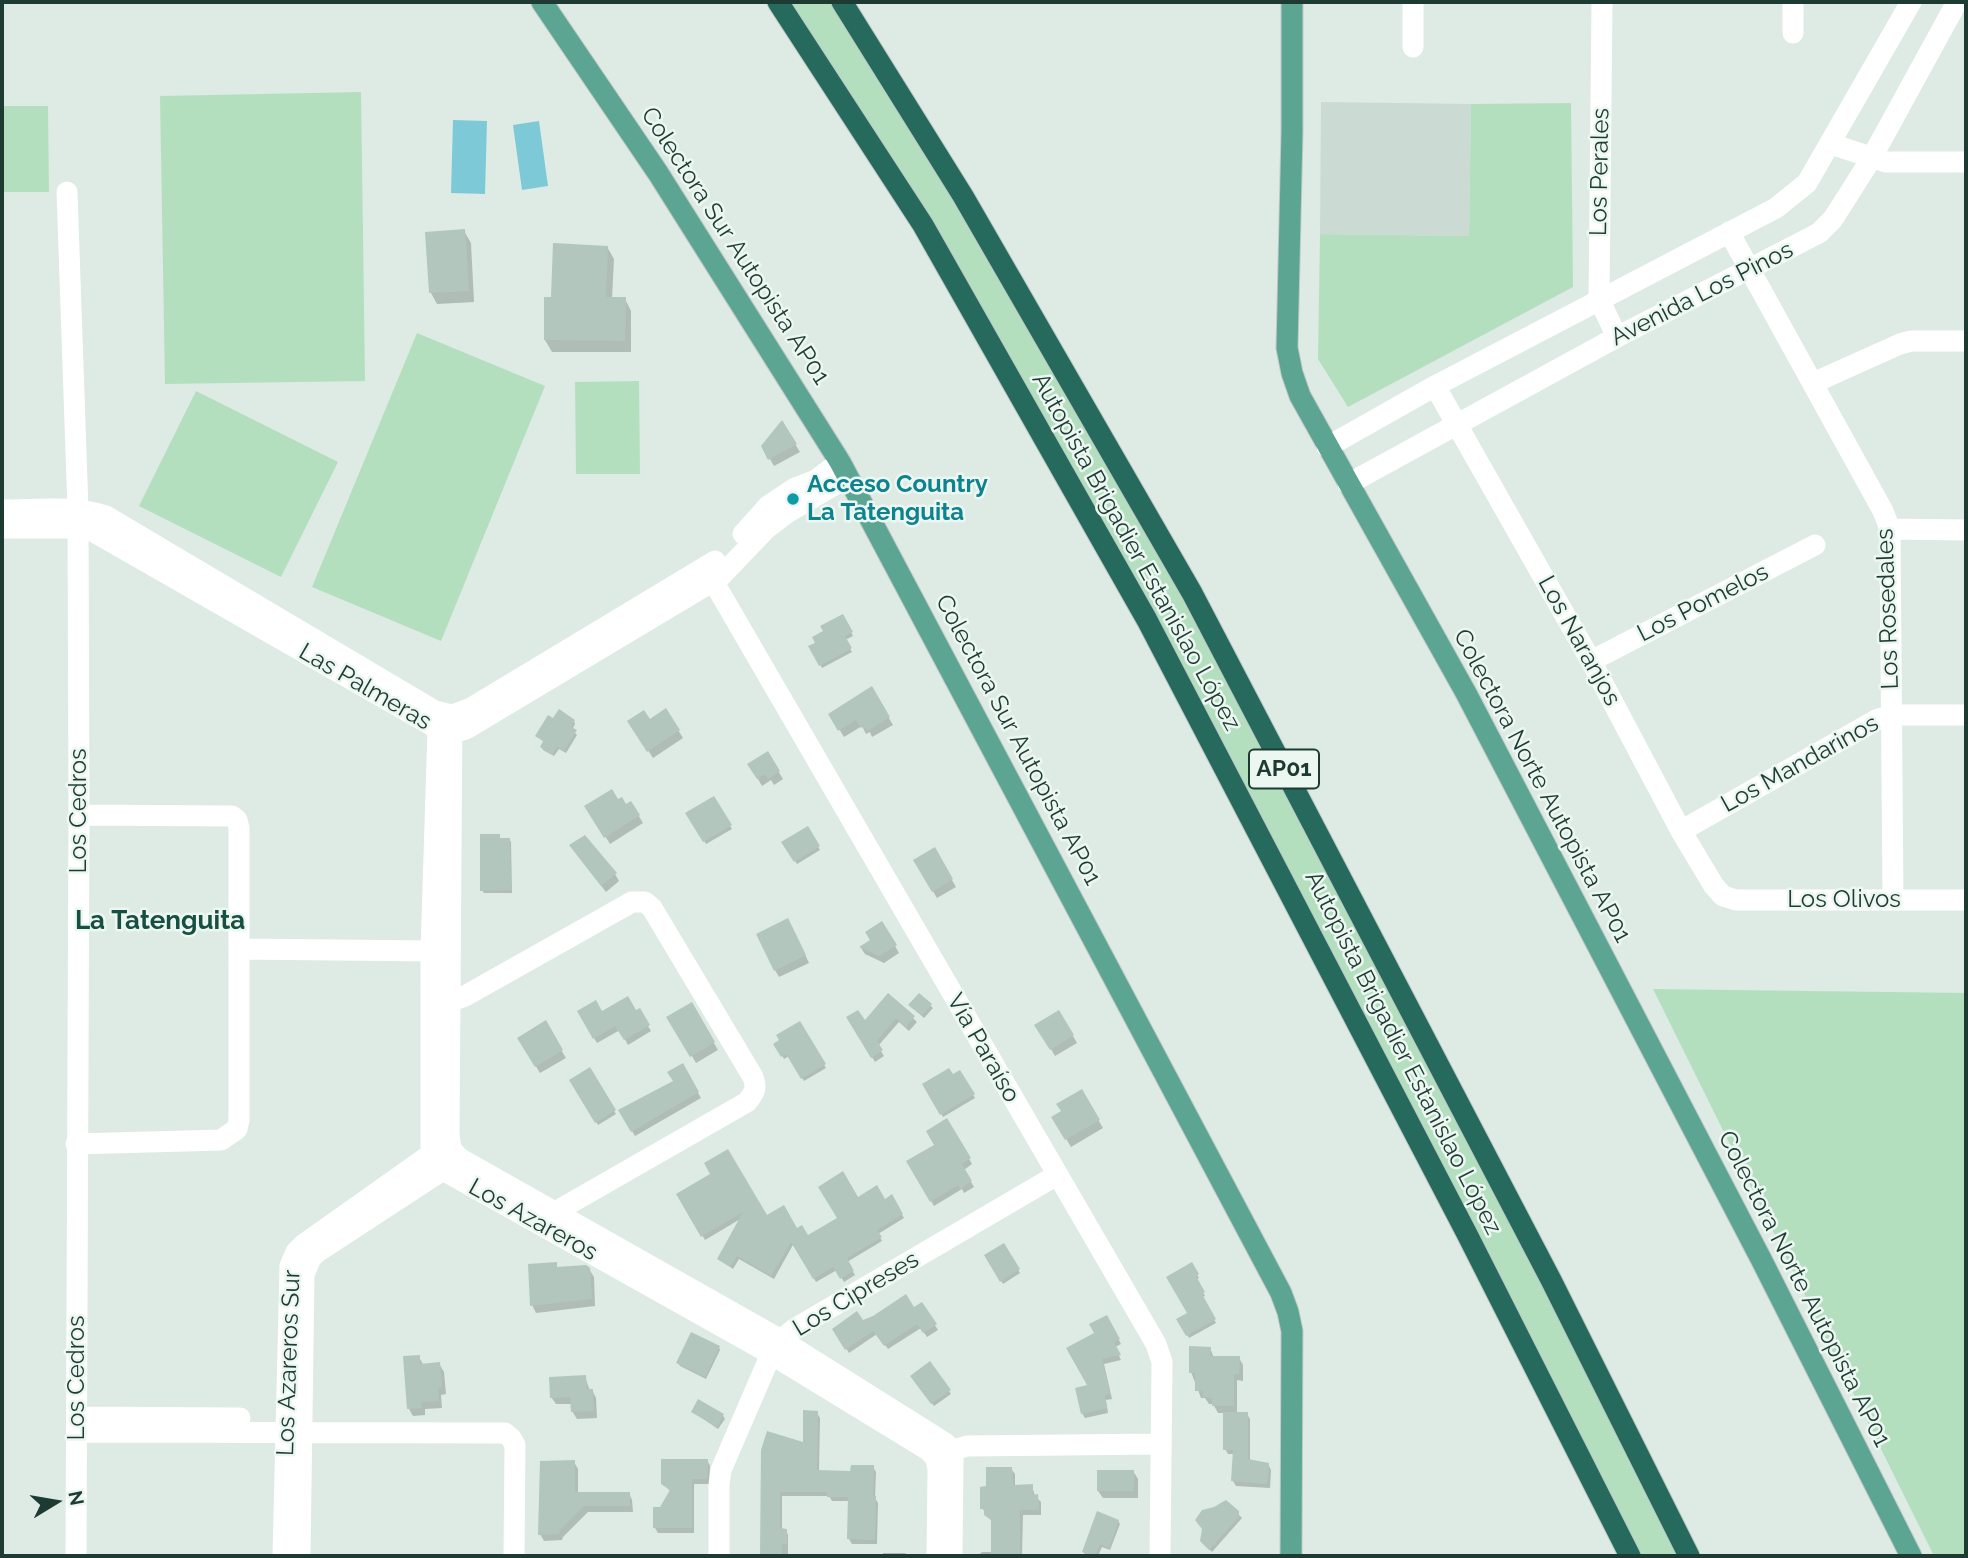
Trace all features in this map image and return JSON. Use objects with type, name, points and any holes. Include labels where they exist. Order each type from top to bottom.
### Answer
[{"type":"highway","name":"Autopista Brigadier Estanislao López","points":[[778,2],[923,225],[1147,620],[1461,1222],[1630,1556]]},
{"type":"highway","name":"Autopista Brigadier Estanislao López","points":[[842,2],[963,196],[1192,593],[1551,1280],[1689,1556]]},
{"type":"main road","name":"Colectora Sur Autopista AP01","points":[[542,2],[659,173],[844,470],[1281,1293],[1292,1331],[1291,1556]]},
{"type":"main road","name":"Colectora Norte Autopista AP01","points":[[1292,2],[1287,348],[1300,396],[1466,693],[1761,1259],[1911,1556]]},
{"type":"street","points":[[1413,2],[1413,47]]},
{"type":"street","name":"Los Perales","points":[[1602,2],[1599,299],[1617,337]]},
{"type":"street","points":[[1793,2],[1793,33]]},
{"type":"street","name":"Avenida Los Pinos","points":[[1327,447],[1435,386],[1776,208],[1791,197],[1807,183],[1911,2]]},
{"type":"street","name":"Avenida Los Pinos","points":[[1348,484],[1617,337],[1819,233],[1833,219],[1871,159],[1958,2]]},
{"type":"street","points":[[1831,144],[1886,162],[1966,162]]},
{"type":"street","name":"Los Cedros","points":[[67,192],[78,519],[76,1556]]},
{"type":"street","name":"Los Rosedales","points":[[1729,232],[1890,529],[1893,900]]},
{"type":"street","points":[[1813,383],[1910,341],[1966,341]]},
{"type":"street","name":"Los Naranjos","points":[[1435,386],[1591,661],[1681,831],[1714,887],[1723,896]]},
{"type":"street","name":"Las Palmeras","points":[[2,510],[78,519],[92,531],[448,726],[466,729],[708,574],[768,506],[795,488],[844,470]]},
{"type":"street","name":"Las Palmeras","points":[[2,528],[78,519]]},
{"type":"street","points":[[1890,529],[1966,530]]},
{"type":"street","name":"Los Pomelos","points":[[1591,661],[1815,545]]},
{"type":"street","name":"Vía Paraíso","points":[[708,574],[1156,1344],[1161,1362],[1160,1556]]},
{"type":"street","name":"Los Mandarinos","points":[[1681,831],[1862,726],[1892,715],[1966,715]]},
{"type":"street","name":"Los Azareros","points":[[442,1158],[438,938],[448,726]]},
{"type":"street","points":[[76,1144],[221,1140],[237,1129],[239,949],[237,820],[232,816],[79,816]]},
{"type":"street","name":"Los Olivos","points":[[1723,896],[1736,900],[1966,900]]},
{"type":"street","points":[[451,1001],[465,996],[632,902],[645,902],[652,908],[753,1077],[756,1086],[747,1102],[562,1208],[552,1221]]},
{"type":"street","points":[[239,949],[438,938]]},
{"type":"street","name":"Los Azareros","points":[[438,938],[451,1001],[449,1134],[442,1158]]},
{"type":"street","name":"Los Azareros","points":[[442,1158],[945,1443],[944,1453]]},
{"type":"street","name":"Los Azareros Sur","points":[[283,1556],[304,1274],[311,1258],[442,1158]]},
{"type":"street","name":"Los Cipreses","points":[[719,1556],[721,1470],[776,1347],[794,1329],[1057,1175]]},
{"type":"street","points":[[77,1425],[294,1425],[332,1434],[505,1433],[515,1446],[514,1556]]},
{"type":"street","name":"Los Azareros Sur","points":[[294,1425],[299,1556]]},
{"type":"street","points":[[944,1453],[967,1446],[1161,1444]]},
{"type":"street","points":[[937,1556],[938,1469],[944,1453]]},
{"type":"street","points":[[944,1453],[952,1556]]},
{"type":"shaded area","points":[[1321,102],[1471,104],[1469,236],[1320,234]]},
{"type":"green space","points":[[778,2],[842,2],[1080,397],[1689,1556],[1630,1556],[1147,620]]},
{"type":"green space","points":[[361,92],[365,381],[165,384],[160,96]]},
{"type":"green space","points":[[1571,103],[1573,287],[1348,407],[1318,359],[1320,234],[1469,236],[1471,104]]},
{"type":"green space","points":[[2,106],[48,106],[49,192],[2,192]]},
{"type":"green space","points":[[417,333],[545,386],[441,641],[312,587]]},
{"type":"green space","points":[[639,381],[640,474],[576,474],[575,382]]},
{"type":"green space","points":[[196,391],[338,462],[281,577],[139,506]]},
{"type":"green space","points":[[1653,989],[1966,993],[1966,1556],[1934,1556]]},
{"type":"water","points":[[453,120],[487,121],[485,194],[451,193]]},
{"type":"water","points":[[539,121],[548,186],[522,190],[513,125]]},
{"type":"building","points":[[465,229],[469,291],[429,293],[425,232]]},
{"type":"building","points":[[553,243],[608,246],[606,297],[626,297],[625,341],[544,340],[544,297],[551,297]]},
{"type":"building","points":[[782,420],[797,444],[768,460],[761,446]]},
{"type":"building","points":[[843,614],[853,632],[845,636],[852,648],[819,666],[808,646],[815,643],[812,637],[823,631],[820,626]]},
{"type":"building","points":[[872,686],[890,717],[867,731],[864,726],[861,728],[856,720],[838,731],[828,714]]},
{"type":"building","points":[[666,708],[680,730],[647,752],[627,721],[644,710],[650,719]]},
{"type":"building","points":[[559,709],[575,720],[571,727],[577,730],[564,751],[557,747],[552,755],[540,747],[543,741],[535,736],[548,715],[553,718]]},
{"type":"building","points":[[768,751],[780,771],[768,779],[765,774],[757,779],[747,764]]},
{"type":"building","points":[[612,789],[618,799],[622,797],[626,804],[631,801],[640,815],[604,838],[584,806]]},
{"type":"building","points":[[714,796],[732,825],[703,842],[685,813]]},
{"type":"building","points":[[808,826],[820,846],[794,862],[781,842]]},
{"type":"building","points":[[480,834],[500,834],[500,838],[510,838],[511,890],[480,891]]},
{"type":"building","points":[[585,835],[617,873],[601,886],[569,845]]},
{"type":"building","points":[[935,847],[953,879],[932,892],[913,860]]},
{"type":"building","points":[[788,918],[806,955],[774,971],[756,934]]},
{"type":"building","points":[[882,921],[897,945],[879,956],[859,947],[870,940],[865,932]]},
{"type":"building","points":[[888,993],[915,1016],[906,1027],[896,1018],[877,1041],[883,1050],[871,1058],[846,1017],[858,1010],[865,1020]]},
{"type":"building","points":[[919,993],[932,1004],[922,1016],[908,1005]]},
{"type":"building","points":[[628,996],[636,1010],[640,1008],[650,1025],[624,1040],[615,1026],[593,1039],[577,1011],[596,1000],[602,1011]]},
{"type":"building","points":[[692,1002],[715,1042],[690,1057],[666,1017]]},
{"type":"building","points":[[1059,1010],[1074,1035],[1050,1050],[1034,1025]]},
{"type":"building","points":[[546,1020],[563,1050],[535,1067],[517,1038]]},
{"type":"building","points":[[800,1021],[826,1064],[801,1079],[786,1054],[781,1057],[773,1044],[779,1040],[776,1035]]},
{"type":"building","points":[[683,1063],[699,1092],[631,1132],[618,1110],[673,1081],[667,1072]]},
{"type":"building","points":[[590,1067],[616,1110],[595,1123],[569,1080]]},
{"type":"building","points":[[949,1068],[953,1074],[960,1070],[975,1094],[940,1115],[922,1084]]},
{"type":"building","points":[[1082,1089],[1100,1120],[1065,1140],[1051,1117],[1061,1111],[1056,1104]]},
{"type":"building","points":[[947,1118],[971,1158],[962,1164],[972,1181],[960,1189],[958,1185],[930,1202],[906,1161],[934,1145],[926,1131]]},
{"type":"building","points":[[728,1149],[767,1215],[784,1205],[797,1228],[802,1225],[808,1235],[837,1218],[818,1187],[843,1171],[858,1197],[877,1185],[885,1199],[892,1194],[903,1214],[877,1230],[882,1237],[847,1258],[854,1271],[840,1279],[833,1267],[813,1279],[791,1242],[771,1276],[737,1256],[730,1267],[717,1259],[743,1212],[701,1237],[676,1194],[710,1174],[704,1163]]},
{"type":"building","points":[[1004,1243],[1020,1269],[1000,1282],[984,1255]]},
{"type":"building","points":[[557,1262],[557,1267],[586,1265],[590,1268],[592,1299],[530,1306],[528,1264]]},
{"type":"building","points":[[1192,1262],[1205,1292],[1202,1294],[1216,1319],[1186,1336],[1176,1319],[1187,1313],[1166,1277]]},
{"type":"building","points":[[906,1294],[914,1307],[922,1302],[937,1324],[923,1333],[917,1324],[884,1346],[873,1331],[845,1350],[832,1329],[857,1311],[863,1320],[873,1316]]},
{"type":"building","points":[[1107,1315],[1120,1339],[1114,1342],[1121,1355],[1102,1359],[1110,1394],[1105,1395],[1107,1408],[1081,1414],[1075,1388],[1087,1385],[1066,1348],[1094,1333],[1089,1324]]},
{"type":"building","points":[[691,1332],[720,1346],[705,1377],[676,1363]]},
{"type":"building","points":[[1189,1346],[1211,1347],[1210,1356],[1240,1356],[1239,1374],[1234,1374],[1234,1406],[1212,1406],[1212,1398],[1203,1397],[1202,1391],[1195,1391],[1195,1373],[1189,1373]]},
{"type":"building","points":[[420,1355],[420,1364],[440,1362],[442,1387],[438,1388],[439,1401],[421,1402],[422,1408],[407,1409],[403,1356]]},
{"type":"building","points":[[930,1361],[951,1390],[931,1404],[910,1376]]},
{"type":"building","points":[[586,1375],[587,1389],[593,1389],[594,1411],[571,1412],[570,1397],[550,1398],[549,1377]]},
{"type":"building","points":[[698,1399],[724,1414],[717,1427],[691,1412]]},
{"type":"building","points":[[803,1410],[818,1411],[817,1470],[850,1471],[851,1465],[874,1465],[875,1540],[847,1539],[848,1497],[827,1497],[827,1492],[780,1492],[780,1528],[787,1529],[787,1544],[782,1544],[782,1556],[760,1556],[761,1450],[767,1431],[803,1442]]},
{"type":"building","points":[[1223,1412],[1248,1412],[1248,1459],[1269,1463],[1267,1484],[1231,1481],[1233,1450],[1223,1450]]},
{"type":"building","points":[[661,1459],[708,1459],[707,1479],[692,1479],[692,1528],[653,1528],[653,1507],[660,1507],[670,1490],[661,1484]]},
{"type":"building","points":[[575,1460],[575,1492],[630,1492],[630,1506],[584,1506],[559,1534],[538,1535],[540,1461]]},
{"type":"building","points":[[986,1467],[1012,1467],[1013,1485],[1033,1484],[1033,1495],[1038,1494],[1039,1510],[1020,1510],[1020,1556],[991,1556],[991,1520],[984,1515],[984,1509],[980,1509],[980,1487],[986,1486]]},
{"type":"building","points":[[1097,1470],[1134,1470],[1134,1491],[1097,1491]]},
{"type":"building","points":[[1226,1500],[1239,1511],[1239,1517],[1209,1550],[1200,1541],[1202,1529],[1195,1520],[1202,1510]]},
{"type":"building","points":[[1097,1511],[1119,1520],[1109,1548],[1100,1544],[1095,1556],[1092,1556],[1082,1552]]},
{"type":"place","name":"Acceso Country La Tatenguita","points":[[793,499]]},
{"type":"district","name":"La Tatenguita","points":[[160,921]]}]
